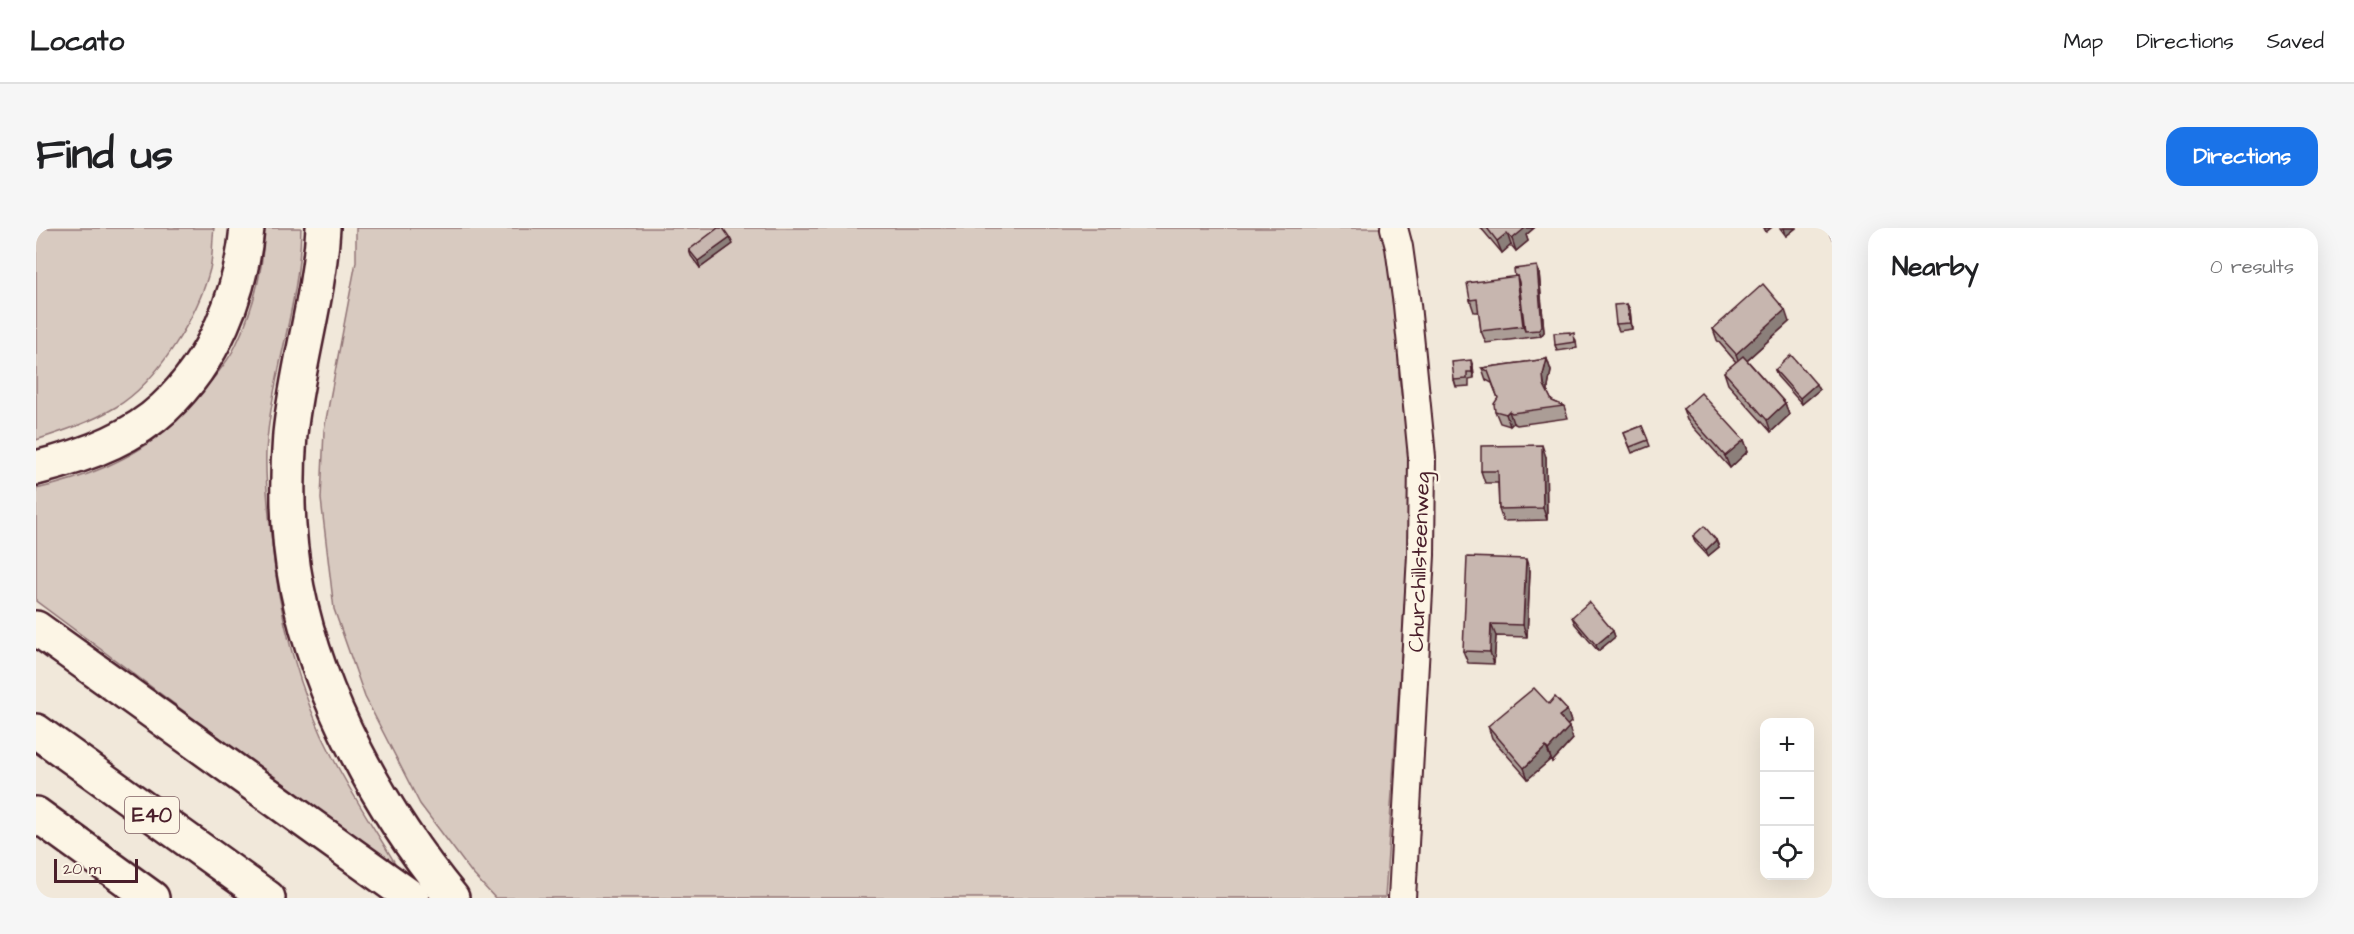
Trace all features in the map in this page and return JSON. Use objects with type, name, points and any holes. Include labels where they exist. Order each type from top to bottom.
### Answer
[{"type":"highway","points":[[36,468],[97,449],[132,430],[163,409],[187,382],[204,359],[233,299],[244,260],[247,228]]},
{"type":"highway","points":[[323,228],[321,257],[298,381],[291,434],[290,540],[297,588],[309,635],[344,728],[398,823],[425,864],[452,898]]},
{"type":"highway","points":[[36,628],[412,898]]},
{"type":"highway","name":"E40","points":[[36,731],[268,898]]},
{"type":"highway","points":[[36,814],[152,898]]},
{"type":"street","name":"Churchillsteenweg","points":[[1394,228],[1407,305],[1422,457],[1421,555],[1402,898]]},
{"type":"shaded area","points":[[36,228],[214,228],[210,269],[196,306],[174,346],[147,381],[132,396],[107,412],[67,430],[36,440]]},
{"type":"shaded area","points":[[264,228],[301,228],[296,284],[273,396],[266,452],[266,483],[274,563],[284,621],[300,678],[321,733],[350,788],[401,873],[36,601],[36,489],[71,480],[123,459],[154,439],[184,412],[223,366],[235,347],[247,319],[260,274]]},
{"type":"shaded area","points":[[356,228],[1381,228],[1396,307],[1399,376],[1409,455],[1409,535],[1385,898],[495,898],[472,873],[420,804],[365,697],[334,609],[321,499],[324,430],[356,262]]},
{"type":"building","points":[[718,228],[723,228],[730,238],[698,261],[689,250]]},
{"type":"building","points":[[1487,228],[1524,229],[1512,239],[1507,233],[1497,241]]},
{"type":"building","points":[[1537,266],[1542,326],[1539,330],[1525,331],[1519,282],[1517,276],[1515,277],[1514,269]]},
{"type":"building","points":[[1517,276],[1523,326],[1481,331],[1477,299],[1470,300],[1467,283]]},
{"type":"building","points":[[1763,284],[1785,310],[1736,354],[1713,329]]},
{"type":"building","points":[[1627,304],[1630,323],[1616,324],[1614,305]]},
{"type":"building","points":[[1570,332],[1570,334],[1574,333],[1575,342],[1555,345],[1554,333]]},
{"type":"building","points":[[1791,355],[1816,384],[1800,398],[1775,370]]},
{"type":"building","points":[[1743,356],[1785,403],[1767,420],[1724,372]]},
{"type":"building","points":[[1547,359],[1543,375],[1544,385],[1552,401],[1564,406],[1512,413],[1509,411],[1506,414],[1495,411],[1494,404],[1498,398],[1488,371],[1482,368]]},
{"type":"building","points":[[1471,360],[1472,372],[1467,372],[1467,379],[1454,380],[1452,362]]},
{"type":"building","points":[[1701,393],[1744,440],[1725,456],[1683,409]]},
{"type":"building","points":[[1642,426],[1648,440],[1630,447],[1624,433]]},
{"type":"building","points":[[1542,445],[1543,508],[1499,509],[1498,471],[1481,471],[1481,446]]},
{"type":"building","points":[[1704,526],[1716,540],[1706,550],[1693,536]]},
{"type":"building","points":[[1467,557],[1526,559],[1523,625],[1491,624],[1490,652],[1463,651]]},
{"type":"building","points":[[1589,602],[1613,631],[1596,645],[1572,617]]},
{"type":"building","points":[[1534,688],[1549,704],[1555,697],[1567,710],[1559,716],[1569,727],[1548,750],[1546,747],[1524,768],[1488,726]]}]
